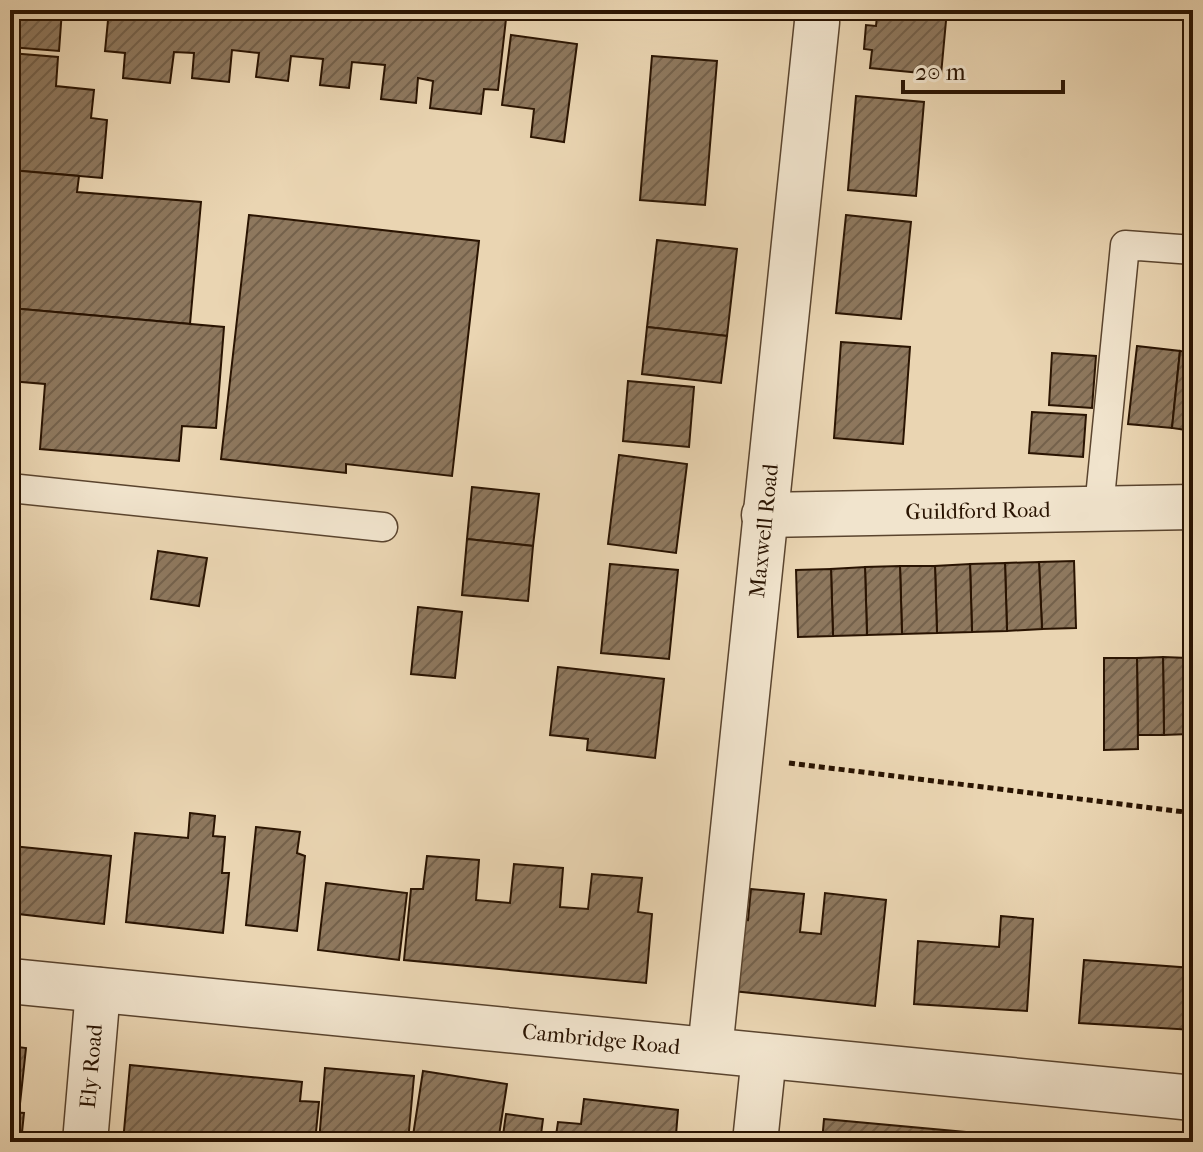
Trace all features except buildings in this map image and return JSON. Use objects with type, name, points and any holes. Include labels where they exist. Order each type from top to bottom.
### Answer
[{"type":"street","name":"Maxwell Road","points":[[710,1050],[816,10]]},
{"type":"street","name":"Guildford Road","points":[[764,515],[1193,507]]},
{"type":"street","name":"Cambridge Road","points":[[10,981],[1193,1098]]},
{"type":"street","name":"Ely Road","points":[[85,1142],[98,990]]},
{"type":"street","points":[[755,1142],[764,1056]]},
{"type":"lane","points":[[1099,508],[1125,245],[1193,250]]},
{"type":"lane","points":[[10,488],[383,527]]},
{"type":"path","points":[[740,757],[1193,813]]}]
